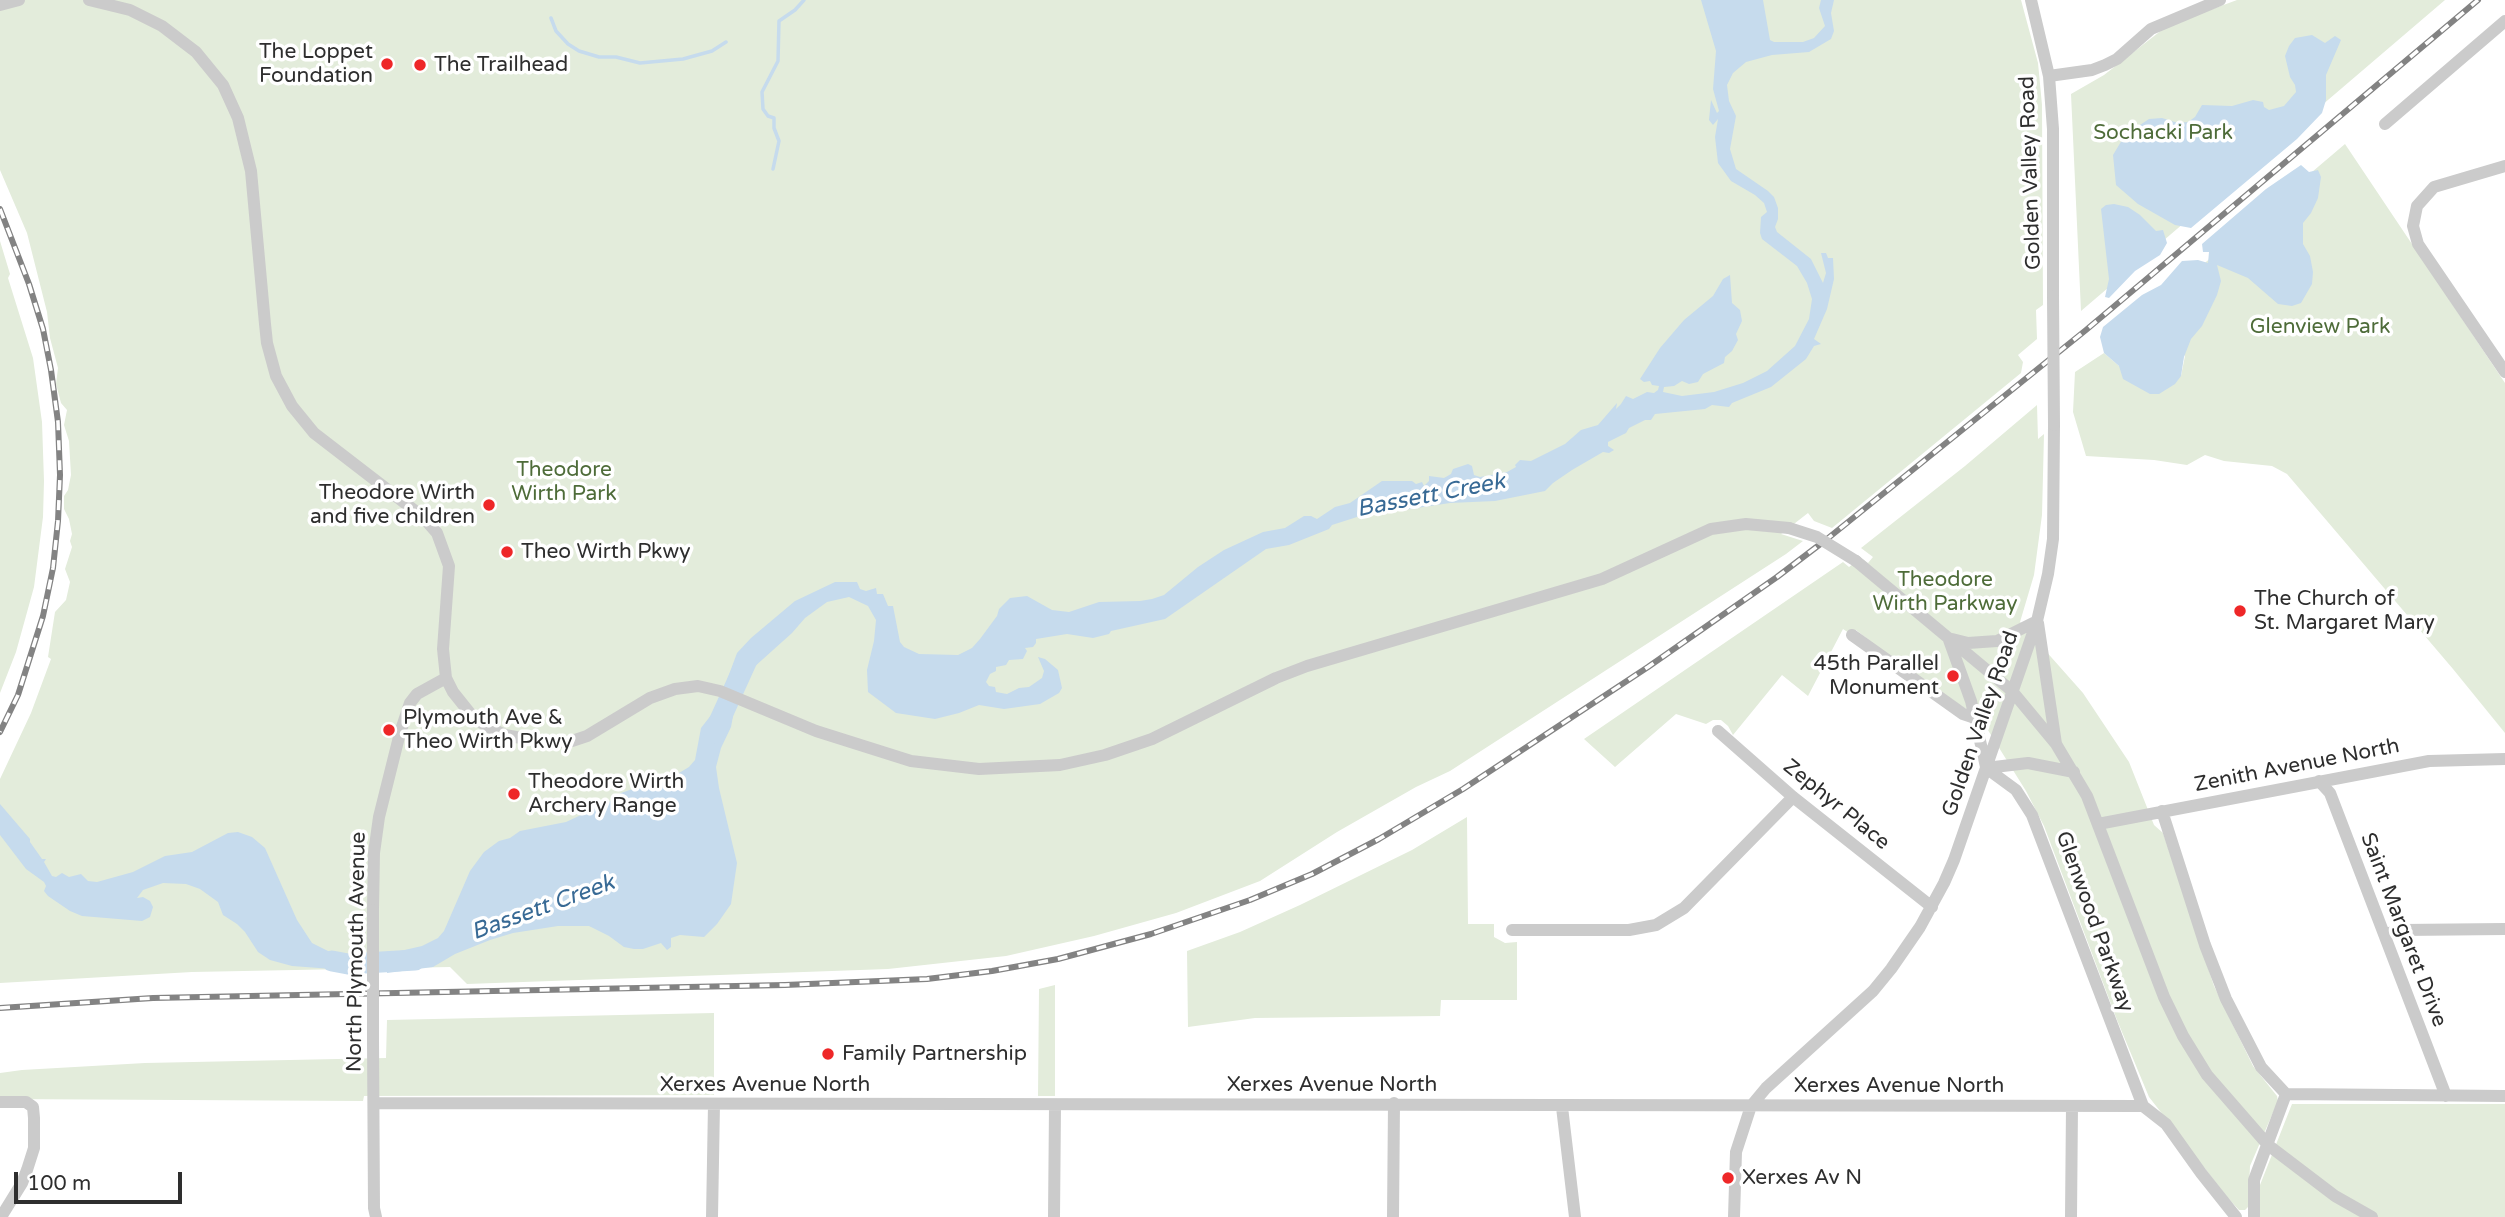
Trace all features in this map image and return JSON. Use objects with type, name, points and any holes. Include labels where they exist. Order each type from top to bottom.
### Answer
[{"type":"street","points":[[0,5],[19,0]]},
{"type":"street","points":[[89,0],[130,10],[177,36],[211,68],[230,99],[238,118],[251,171],[265,324],[276,376],[292,405],[314,433],[423,517],[437,533],[449,566],[443,649],[446,678],[461,705],[488,727],[505,735],[548,743],[572,741],[587,736],[650,698],[667,691],[698,686],[720,691],[816,731],[911,761],[979,769],[1032,768],[1080,762],[1152,738],[1307,666],[1602,579],[1711,529],[1746,524],[1788,528],[1817,537],[1856,561],[2012,691],[2056,744],[2087,796],[2153,970],[2183,1036],[2220,1091],[2268,1145],[2336,1196],[2372,1217]]},
{"type":"street","name":"Golden Valley Road","points":[[1734,1217],[1736,1152],[1751,1106],[1766,1088],[1873,990],[1908,946],[1932,907],[1954,860],[2037,621],[2053,539],[2053,129],[2049,76],[2031,0]]},
{"type":"street","points":[[2049,76],[2092,70],[2105,65],[2117,59],[2151,29],[2220,0]]},
{"type":"street","points":[[2385,124],[2505,21]]},
{"type":"street","points":[[2505,166],[2434,187],[2420,200],[2413,218],[2418,244],[2505,372]]},
{"type":"street","points":[[1949,639],[1968,643],[1997,641],[2037,621],[2056,744]]},
{"type":"street","points":[[1852,635],[1963,714],[1975,718]]},
{"type":"street","points":[[1949,639],[1975,718],[1986,768],[2042,764],[2074,772]]},
{"type":"street","name":"North Plymouth Avenue","points":[[373,1214],[374,853],[379,817],[410,703],[417,694],[446,678]]},
{"type":"street","name":"Zephyr Place","points":[[1718,731],[1793,797],[1932,907]]},
{"type":"street","name":"Zenith Avenue North","points":[[2098,824],[2429,761],[2505,759]]},
{"type":"street","name":"Glenwood Parkway","points":[[1986,768],[2016,790],[2032,815],[2143,1106]]},
{"type":"street","name":"Saint Margaret Drive","points":[[2319,781],[2330,793],[2446,1096]]},
{"type":"street","points":[[1511,930],[1629,930],[1656,925],[1690,902],[1793,797]]},
{"type":"street","points":[[2162,811],[2205,945],[2226,999],[2261,1067],[2286,1094],[2505,1096]]},
{"type":"street","points":[[2384,934],[2402,930],[2505,929]]},
{"type":"street","points":[[2254,1217],[2254,1180],[2286,1094]]},
{"type":"street","points":[[0,1102],[26,1102],[33,1107],[34,1148],[22,1183],[1,1217]]},
{"type":"street","name":"Xerxes Avenue North","points":[[375,1103],[2143,1106]]},
{"type":"street","points":[[1393,1217],[1394,1103]]},
{"type":"street","points":[[712,1217],[714,1104]]},
{"type":"street","points":[[1054,1217],[1055,1105]]},
{"type":"street","points":[[2071,1217],[2072,1105]]},
{"type":"street","points":[[2143,1106],[2166,1124],[2236,1217]]},
{"type":"street","points":[[1562,1107],[1574,1217]]},
{"type":"green space","name":"Theodore Wirth Park","points":[[0,0],[2021,0],[2038,63],[2042,105],[2043,305],[2036,310],[2037,339],[2018,355],[2023,362],[2021,373],[1832,528],[1814,521],[1808,513],[1781,534],[1803,541],[1786,554],[1450,771],[1337,832],[1260,881],[1176,913],[1094,936],[1006,956],[888,969],[467,984],[450,967],[192,972],[0,983],[0,779],[31,713],[51,659],[48,657],[55,612],[66,600],[70,582],[65,569],[72,547],[72,534],[64,509],[64,496],[71,475],[69,441],[64,425],[67,410],[61,403],[56,384],[58,368],[27,233],[0,170]]},
{"type":"green space","name":"Sochacki Park","points":[[2237,0],[2445,0],[2081,311],[2071,94],[2104,75],[2167,26]]},
{"type":"green space","name":"Glenview Park","points":[[2345,144],[2505,383],[2505,733],[2287,474],[2272,466],[2224,461],[2205,455],[2187,465],[2086,456],[2073,412],[2075,372],[2104,353],[2119,366],[2181,376],[2185,356],[2147,312]]},
{"type":"green space","points":[[0,241],[10,274],[8,278],[33,358],[42,422],[44,481],[43,517],[34,587],[16,652],[0,693]]},
{"type":"green space","name":"Theodore Wirth Parkway","points":[[2037,405],[2038,439],[2044,434],[2042,515],[2034,575],[2020,622],[2083,693],[2129,762],[2154,825],[2163,833],[2214,986],[2253,1066],[2277,1096],[2278,1101],[2250,1166],[2248,1207],[2245,1210],[2239,1210],[2228,1198],[2149,1097],[2044,826],[2026,791],[1981,719],[1901,665],[1856,630],[1852,635],[1843,629],[1808,696],[1782,675],[1733,735],[1721,720],[1706,724],[1676,714],[1615,767],[1584,739],[1843,562],[1849,567],[1861,558],[1868,563],[1873,557],[1861,548]]},
{"type":"green space","points":[[1467,817],[1468,924],[1494,924],[1494,937],[1505,943],[1517,942],[1517,1000],[1441,1000],[1440,1016],[1255,1018],[1188,1027],[1187,951],[1240,932],[1300,905],[1412,850]]},
{"type":"green space","points":[[1055,985],[1055,1096],[1038,1096],[1039,989]]},
{"type":"green space","points":[[714,1013],[714,1095],[364,1096],[363,1101],[0,1099],[0,1073],[22,1070],[145,1063],[386,1058],[387,1020]]},
{"type":"green space","points":[[2292,1104],[2505,1104],[2505,1217],[2260,1217],[2260,1185]]},
{"type":"water","points":[[1701,0],[1763,0],[1770,40],[1803,42],[1814,38],[1825,26],[1819,8],[1821,0],[1834,0],[1831,13],[1834,31],[1831,39],[1809,52],[1772,55],[1746,62],[1733,73],[1727,85],[1729,101],[1736,116],[1730,149],[1736,169],[1774,197],[1778,208],[1775,227],[1777,232],[1811,259],[1823,283],[1826,273],[1821,253],[1833,258],[1834,279],[1827,309],[1814,339],[1821,344],[1814,346],[1806,359],[1771,387],[1732,403],[1729,407],[1712,405],[1705,409],[1655,414],[1651,420],[1629,428],[1626,433],[1608,442],[1608,446],[1614,450],[1603,452],[1572,470],[1545,491],[1495,501],[1450,503],[1357,517],[1332,525],[1329,529],[1289,545],[1266,549],[1165,619],[1111,631],[1093,638],[1067,634],[1036,639],[1033,647],[1025,648],[1027,651],[1023,659],[1009,660],[1006,665],[996,667],[996,671],[990,674],[986,682],[995,687],[996,692],[1007,694],[1029,687],[1042,678],[1044,671],[1038,657],[1045,659],[1058,670],[1062,688],[1059,693],[1040,704],[1004,709],[979,705],[935,719],[896,713],[868,692],[867,670],[876,620],[868,606],[849,597],[827,602],[805,618],[753,668],[744,687],[727,680],[737,653],[751,638],[795,601],[835,582],[857,582],[860,589],[866,591],[876,588],[877,594],[883,594],[888,606],[893,606],[900,642],[904,647],[919,654],[958,655],[972,648],[997,616],[999,609],[1010,598],[1027,596],[1052,610],[1069,612],[1099,602],[1152,599],[1164,595],[1224,550],[1263,532],[1285,528],[1304,516],[1317,519],[1335,507],[1350,503],[1382,481],[1412,481],[1416,484],[1422,482],[1424,486],[1429,481],[1429,476],[1444,478],[1451,474],[1453,469],[1468,464],[1472,466],[1474,475],[1480,477],[1507,472],[1516,467],[1520,460],[1531,461],[1565,444],[1581,430],[1598,425],[1626,396],[1633,399],[1658,390],[1659,386],[1640,379],[1660,348],[1684,320],[1713,296],[1723,279],[1730,275],[1732,303],[1740,310],[1742,321],[1736,334],[1738,340],[1732,351],[1725,357],[1724,363],[1703,374],[1698,382],[1689,384],[1682,381],[1674,386],[1664,387],[1663,392],[1682,396],[1714,392],[1743,383],[1767,371],[1795,346],[1809,319],[1812,299],[1797,266],[1762,239],[1761,217],[1767,212],[1764,203],[1731,181],[1718,163],[1715,137],[1718,119],[1713,125],[1709,120],[1711,100],[1717,113],[1719,111],[1713,89],[1716,51]]},
{"type":"water","points":[[2312,35],[2325,43],[2335,36],[2341,40],[2326,75],[2326,100],[2322,113],[2297,139],[2191,228],[2175,225],[2138,204],[2116,185],[2113,155],[2125,135],[2149,119],[2188,122],[2195,117],[2202,105],[2232,106],[2253,100],[2263,102],[2264,107],[2269,110],[2284,106],[2296,92],[2285,56],[2295,38]]},
{"type":"water","points":[[2301,165],[2309,172],[2318,170],[2321,177],[2318,198],[2303,223],[2303,244],[2310,256],[2313,272],[2312,284],[2301,303],[2292,306],[2278,304],[2248,278],[2217,265],[2221,281],[2217,295],[2202,326],[2191,339],[2181,376],[2175,384],[2159,394],[2150,394],[2123,379],[2119,366],[2104,353],[2100,337],[2103,327],[2142,295],[2161,285],[2182,261],[2198,260],[2208,263],[2209,252],[2203,252],[2202,244],[2266,189]]},
{"type":"water","points":[[2114,204],[2128,207],[2156,231],[2163,230],[2167,243],[2160,255],[2135,271],[2109,298],[2105,297],[2109,279],[2101,209]]},
{"type":"water","points":[[719,705],[734,711],[716,767],[737,863],[731,904],[704,937],[680,935],[671,938],[671,947],[667,950],[661,943],[634,949],[624,947],[589,926],[558,926],[513,933],[490,940],[455,954],[433,967],[387,973],[387,954],[422,946],[438,938],[444,931],[470,871],[484,852],[520,831],[566,822],[609,802],[621,793],[689,767],[695,760],[701,728]]},
{"type":"water","points":[[0,804],[30,839],[42,859],[46,859],[44,862],[52,876],[56,877],[62,873],[69,877],[81,874],[88,881],[97,882],[133,872],[165,856],[192,852],[228,833],[238,832],[252,837],[265,848],[297,920],[312,943],[336,955],[359,957],[359,971],[292,966],[270,960],[258,952],[237,924],[223,915],[218,902],[200,889],[186,884],[163,883],[143,890],[137,898],[143,897],[150,901],[153,907],[150,917],[142,921],[82,916],[70,911],[48,896],[44,891],[44,882],[26,869],[0,835]]},
{"type":"waterway","points":[[773,169],[779,141],[774,128],[774,118],[768,116],[763,109],[762,92],[778,61],[779,21],[804,0]]},
{"type":"waterway","points":[[551,18],[556,31],[579,51],[640,63],[683,59],[712,51],[726,42]]},
{"type":"waterway","name":"Bassett Creek","points":[[714,733],[748,658]]},
{"type":"waterway","name":"Bassett Creek","points":[[332,961],[348,964],[415,960]]},
{"type":"railway","points":[[0,1008],[153,998],[785,985],[927,979],[1058,959],[1151,934],[1250,900],[1312,874],[1379,839],[1463,789],[1648,667],[1777,577],[2086,330],[2478,0]]},
{"type":"railway","points":[[0,209],[43,329],[58,422],[60,475],[53,568],[43,616],[18,695],[0,732]]},
{"type":"place","name":"The Loppet Foundation","points":[[387,64]]},
{"type":"place","name":"The Trailhead","points":[[420,65]]},
{"type":"place","name":"Theodore Wirth and five children","points":[[489,505]]},
{"type":"place","name":"Theo Wirth Pkwy","points":[[507,552]]},
{"type":"place","name":"The Church of St. Margaret Mary","points":[[2240,611]]},
{"type":"place","name":"45th Parallel Monument","points":[[1953,676]]},
{"type":"place","name":"Plymouth Ave & Theo Wirth Pkwy","points":[[389,730]]},
{"type":"place","name":"Theodore Wirth Archery Range","points":[[514,794]]},
{"type":"place","name":"Family Partnership","points":[[828,1054]]},
{"type":"place","name":"Xerxes Av N","points":[[1728,1178]]}]
